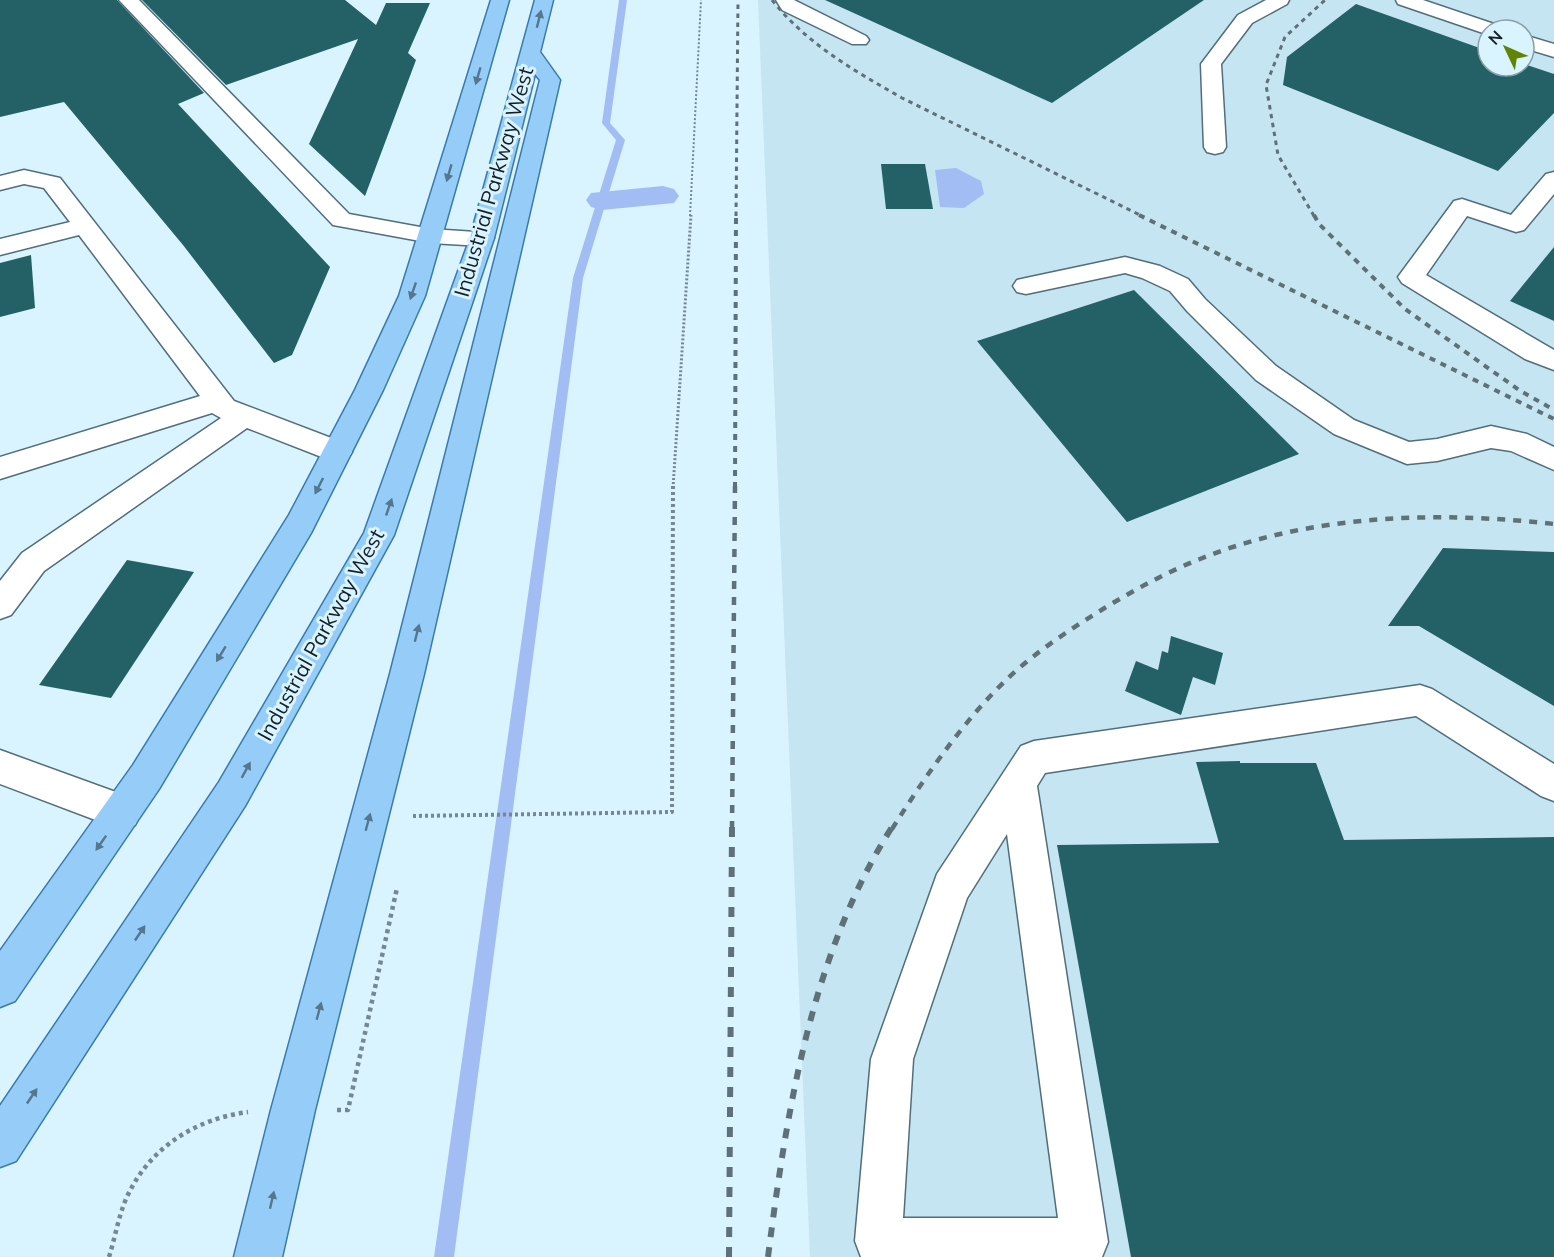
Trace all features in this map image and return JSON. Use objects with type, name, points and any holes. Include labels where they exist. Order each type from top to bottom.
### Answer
[{"type":"main road","points":[[0,986],[146,777],[300,524],[337,452],[412,296],[500,0]]},
{"type":"main road","name":"Industrial Parkway West","points":[[0,1145],[232,794],[379,535],[482,238],[544,0]]},
{"type":"main road","points":[[258,1257],[293,1110],[407,674],[550,80],[530,52]]},
{"type":"lane","points":[[128,0],[341,220],[431,236],[482,238]]},
{"type":"lane","points":[[785,0],[789,6],[859,40]]},
{"type":"lane","points":[[1215,147],[1211,64],[1245,19],[1280,0]]},
{"type":"lane","points":[[1405,0],[1476,24]]},
{"type":"lane","points":[[1536,45],[1554,51]]},
{"type":"lane","points":[[0,183],[24,177],[52,183],[224,408],[337,452]]},
{"type":"lane","points":[[1554,179],[1516,225],[1462,206],[1411,277],[1534,352],[1554,361]]},
{"type":"lane","points":[[0,247],[85,226]]},
{"type":"lane","points":[[1026,286],[1125,265],[1151,272],[1179,285],[1196,305],[1266,373],[1344,427],[1407,453],[1437,450],[1491,436],[1517,442],[1554,459]]},
{"type":"lane","points":[[0,468],[218,401]]},
{"type":"lane","points":[[0,605],[33,562],[244,416]]},
{"type":"lane","points":[[1018,783],[1085,1242],[878,1241],[892,1059],[951,888],[1018,783],[1034,758],[1420,700],[1554,784]]},
{"type":"lane","points":[[0,767],[122,812]]},
{"type":"path","points":[[413,815],[672,812],[673,492],[694,160],[701,0]]},
{"type":"shaded area","points":[[758,0],[1554,0],[1554,1257],[810,1257]]},
{"type":"water","points":[[956,168],[981,181],[984,194],[964,208],[940,207],[935,170]]},
{"type":"building","points":[[0,0],[117,0],[204,93],[178,104],[330,267],[292,355],[274,363],[183,245],[64,102],[0,117]]},
{"type":"building","points":[[142,0],[345,0],[376,25],[386,3],[430,3],[408,53],[416,60],[365,196],[309,144],[358,39],[226,85]]},
{"type":"building","points":[[825,0],[1204,0],[1052,103]]},
{"type":"building","points":[[1356,4],[1476,47],[1476,78],[1536,78],[1536,68],[1554,74],[1554,113],[1498,171],[1283,85],[1287,57]]},
{"type":"building","points":[[881,164],[925,164],[933,209],[886,209]]},
{"type":"building","points":[[1554,247],[1554,321],[1510,301]]},
{"type":"building","points":[[31,255],[35,308],[0,317],[0,263]]},
{"type":"building","points":[[1134,290],[1299,454],[1127,522],[977,341]]},
{"type":"building","points":[[1443,548],[1554,552],[1554,706],[1419,626],[1388,626]]},
{"type":"building","points":[[127,560],[194,572],[111,698],[39,685]]},
{"type":"building","points":[[1171,636],[1223,653],[1215,685],[1193,677],[1181,715],[1125,691],[1136,661],[1158,670],[1162,651],[1168,653]]},
{"type":"building","points":[[1240,761],[1240,763],[1316,763],[1344,840],[1554,837],[1554,1257],[1131,1257],[1057,845],[1219,843],[1196,762]]},
{"type":"waterway","points":[[444,1257],[578,278],[621,140],[606,123],[623,0]]},
{"type":"waterway","points":[[602,200],[663,196]]},
{"type":"railway","points":[[736,216],[738,0]]},
{"type":"railway","points":[[772,0],[800,30],[816,43],[884,88],[1142,216]]},
{"type":"railway","points":[[1314,216],[1278,155],[1266,85],[1285,37],[1325,0]]},
{"type":"railway","points":[[735,488],[736,215]]},
{"type":"railway","points":[[1139,215],[1554,419]]},
{"type":"railway","points":[[1314,215],[1319,224],[1405,309],[1519,390],[1554,410]]},
{"type":"railway","points":[[732,829],[735,486]]},
{"type":"railway","points":[[892,829],[959,733],[1005,681],[1052,642],[1090,617],[1175,570],[1242,544],[1330,525],[1420,517],[1554,524]]},
{"type":"railway","points":[[729,1257],[732,827]]},
{"type":"railway","points":[[768,1257],[794,1090],[822,980],[841,927],[864,876],[892,827]]}]
